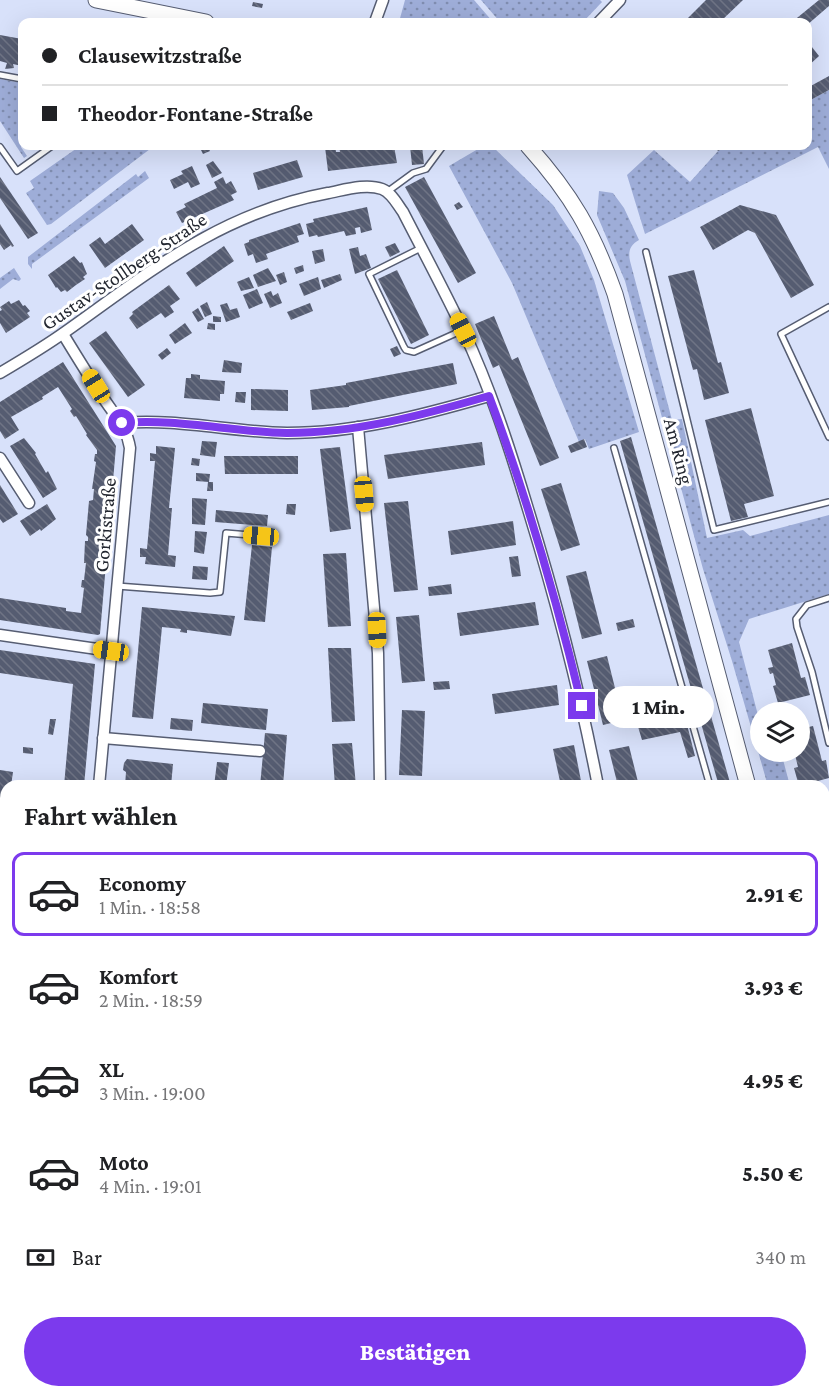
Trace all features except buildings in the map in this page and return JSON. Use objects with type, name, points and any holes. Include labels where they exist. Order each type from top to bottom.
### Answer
[{"type":"main road","points":[[96,0],[139,5],[190,18]]},
{"type":"main road","name":"Am Ring","points":[[532,150],[546,166],[580,214],[592,236],[615,294],[746,780]]},
{"type":"street","points":[[376,18],[383,0]]},
{"type":"street","points":[[603,18],[620,0]]},
{"type":"street","name":"Gustav-Stollberg-Straße","points":[[0,374],[63,334],[174,254],[245,217],[295,200],[346,189],[367,188],[387,192]]},
{"type":"street","points":[[387,192],[403,212],[463,330],[517,471],[563,628],[597,780]]},
{"type":"street","name":"Gorkistraße","points":[[63,334],[122,423],[129,438],[130,448],[100,780]]},
{"type":"street","points":[[122,423],[143,421],[285,433],[358,427],[420,415],[489,396]]},
{"type":"street","points":[[358,427],[378,641],[380,780]]},
{"type":"street","points":[[0,458],[29,503]]},
{"type":"street","points":[[0,635],[111,651]]},
{"type":"street","points":[[103,738],[260,752]]},
{"type":"lane","points":[[0,75],[18,78]]},
{"type":"lane","points":[[0,147],[16,171],[46,150]]},
{"type":"lane","points":[[387,192],[413,173],[426,169],[440,150]]},
{"type":"lane","points":[[421,248],[369,274],[406,350],[414,352],[463,330]]},
{"type":"lane","points":[[646,252],[714,530],[829,502]]},
{"type":"lane","points":[[829,308],[782,334],[829,437]]},
{"type":"lane","points":[[614,448],[708,780]]},
{"type":"lane","points":[[117,586],[220,592],[226,533],[261,536]]},
{"type":"lane","points":[[829,598],[807,605],[796,619],[812,672],[829,743]]},
{"type":"shaded area","points":[[405,0],[474,0],[490,18],[400,18]]},
{"type":"shaded area","points":[[481,0],[600,0],[602,2],[587,18],[497,18]]},
{"type":"shaded area","points":[[0,79],[18,82],[18,149],[0,121]]},
{"type":"shaded area","points":[[829,90],[829,169],[818,147],[645,234],[627,175],[654,150],[690,182],[720,150],[812,150],[812,99]]},
{"type":"shaded area","points":[[19,150],[23,150],[27,156],[24,158]]},
{"type":"shaded area","points":[[74,150],[149,150],[51,224],[47,225],[26,193],[34,188],[30,181]]},
{"type":"shaded area","points":[[476,150],[496,150],[553,205],[580,246],[594,280],[639,432],[589,449],[585,439],[579,442],[512,283],[449,166]]},
{"type":"shaded area","points":[[145,171],[149,178],[32,264],[32,269],[28,264],[28,257],[136,174],[138,177]]},
{"type":"shaded area","points":[[599,191],[613,193],[624,208],[639,240],[630,249],[630,261],[672,420],[682,419],[707,538],[743,530],[750,536],[829,515],[829,594],[749,619],[739,642],[755,702],[750,702],[750,723],[703,569],[625,281],[597,215]]},
{"type":"shaded area","points":[[14,268],[21,279],[19,281],[13,279],[0,289],[0,278]]},
{"type":"shaded area","points":[[761,762],[784,762],[788,780],[766,780]]},
{"type":"route","points":[[122,423],[143,421],[266,432],[301,432],[391,422],[489,396],[517,471],[540,547],[582,706]]}]
